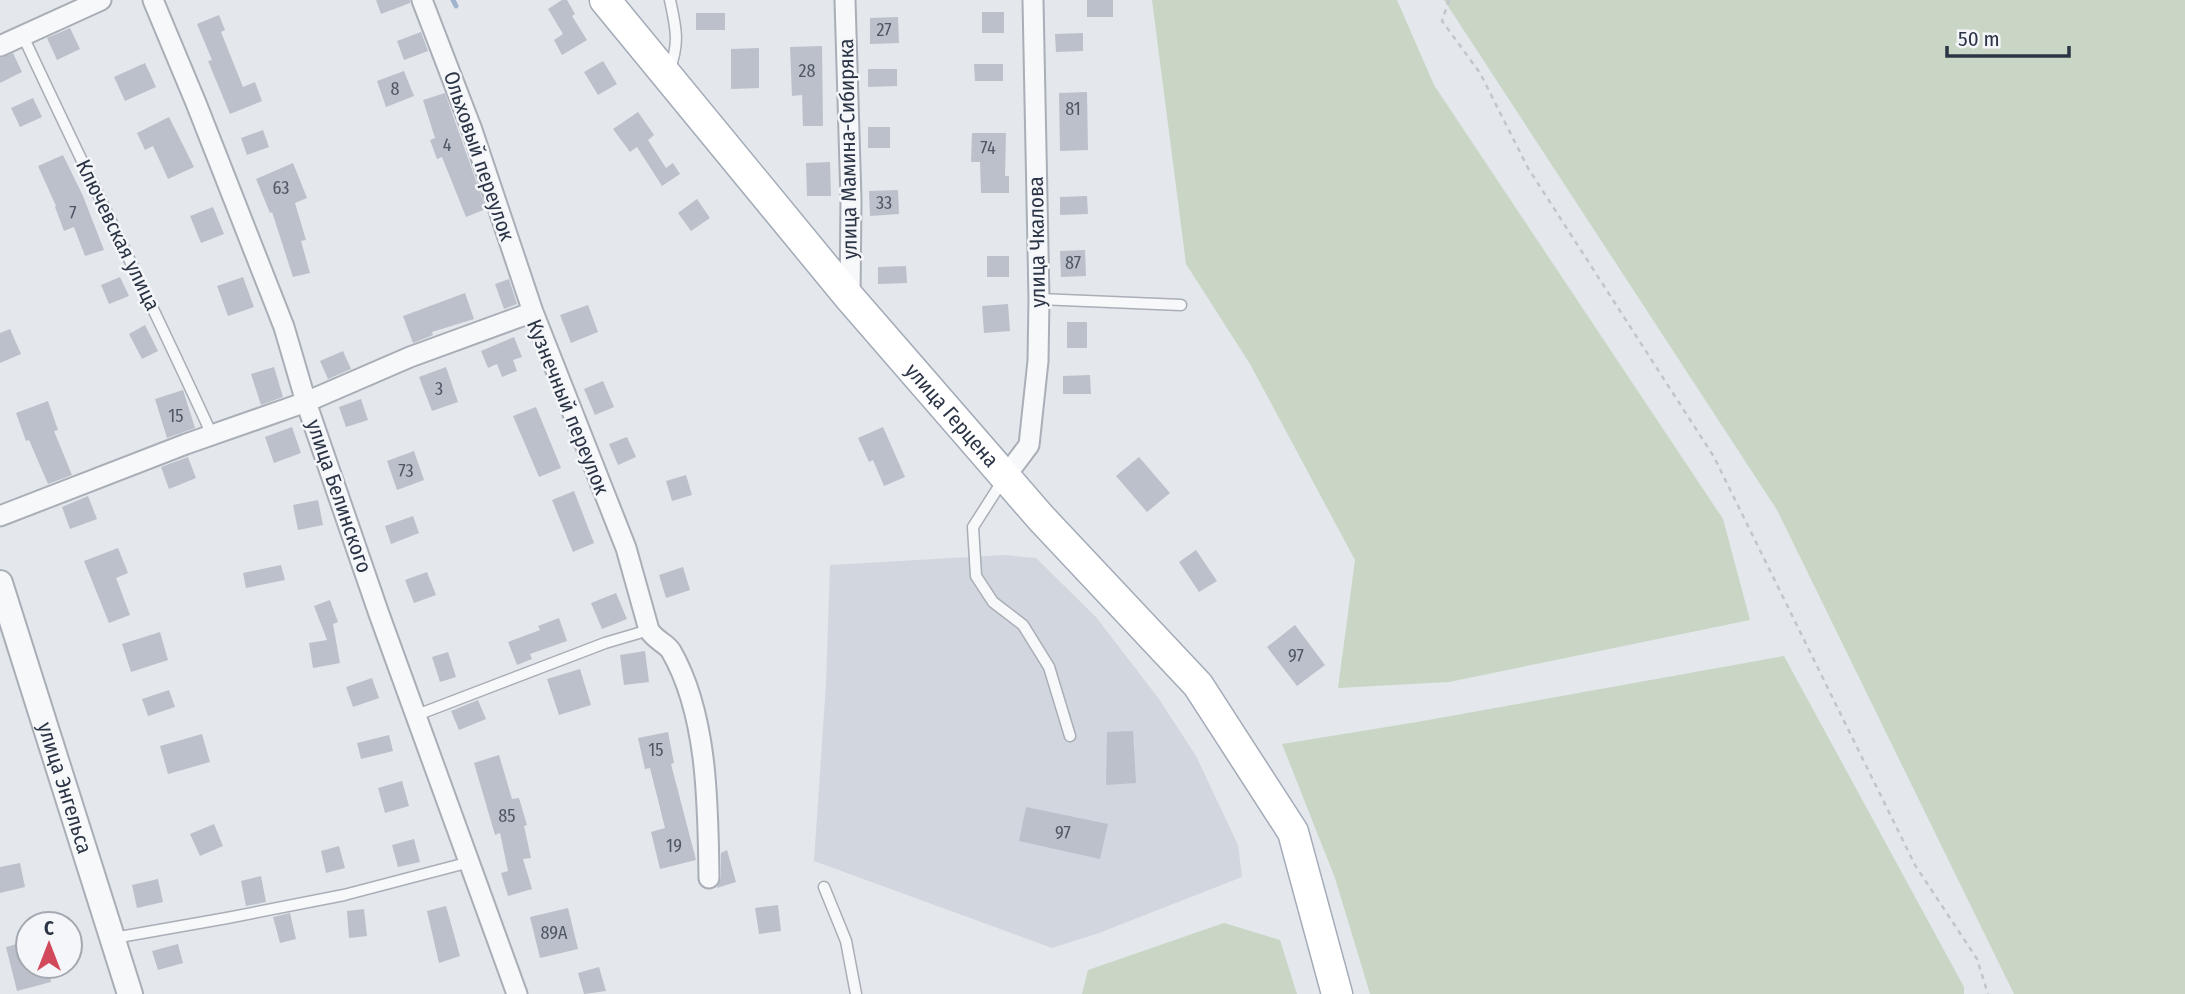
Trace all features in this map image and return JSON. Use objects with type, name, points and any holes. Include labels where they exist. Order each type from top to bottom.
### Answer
[{"type":"main road","name":"улица Герцена","points":[[605,0],[850,298],[1041,518],[1198,685],[1293,832],[1337,994]]},
{"type":"street","points":[[0,46],[101,0]]},
{"type":"street","name":"улица Белинского","points":[[153,0],[284,327],[306,402],[379,614],[517,994]]},
{"type":"street","name":"Ольховый переулок","points":[[422,0],[472,130],[533,312]]},
{"type":"street","name":"улица Мамина-Сибиряка","points":[[845,0],[851,200],[850,298]]},
{"type":"street","name":"улица Чкалова","points":[[1005,477],[1029,445],[1038,361],[1034,0]]},
{"type":"street","name":"Кузнечный переулок","points":[[0,516],[306,402],[410,357],[533,312],[626,548],[649,630],[656,640],[669,647],[685,678],[708,794],[709,877]]},
{"type":"street","name":"улица Энгельса","points":[[0,583],[130,994]]},
{"type":"lane","points":[[667,75],[677,51],[677,35],[670,0]]},
{"type":"lane","name":"Ключевская улица","points":[[23,36],[132,268],[157,313],[212,435]]},
{"type":"lane","points":[[1039,299],[1181,305]]},
{"type":"lane","points":[[1005,477],[973,527],[976,576],[993,602],[1023,625],[1049,667],[1070,736]]},
{"type":"lane","points":[[417,715],[605,643],[649,630]]},
{"type":"lane","points":[[113,938],[344,895],[470,862]]},
{"type":"lane","points":[[824,887],[846,941],[856,994]]},
{"type":"path","points":[[1449,0],[1442,21],[1480,73],[1528,167],[1714,457],[1914,865],[1977,959],[1988,994]]},
{"type":"shaded area","points":[[1004,555],[1036,558],[1096,617],[1159,699],[1196,756],[1238,845],[1242,877],[1099,933],[1052,948],[814,861],[826,684],[830,565]]},
{"type":"green space","points":[[1152,0],[1397,0],[1434,85],[1723,519],[1750,620],[1449,682],[1338,688],[1355,560],[1250,364],[1186,264]]},
{"type":"green space","points":[[1444,0],[2185,0],[2185,994],[2014,994],[1777,510]]},
{"type":"green space","points":[[1784,656],[1964,987],[1964,994],[1370,994],[1335,878],[1282,744]]},
{"type":"green space","points":[[1224,923],[1280,940],[1297,994],[1082,994],[1088,970]]},
{"type":"building","points":[[376,0],[410,0],[410,3],[381,14]]},
{"type":"building","points":[[562,0],[567,0],[575,14],[572,16],[587,40],[562,55],[554,40],[563,34],[548,9]]},
{"type":"building","points":[[1087,0],[1113,0],[1113,17],[1087,17]]},
{"type":"building","points":[[982,12],[1004,12],[1004,33],[982,33]]},
{"type":"building","points":[[696,13],[725,13],[725,30],[696,30]]},
{"type":"building","points":[[219,15],[225,30],[221,32],[243,87],[255,82],[262,101],[230,114],[208,61],[212,60],[197,24]]},
{"type":"building","points":[[898,17],[899,43],[870,44],[870,18]]},
{"type":"building","points":[[70,28],[80,49],[57,60],[47,38]]},
{"type":"building","points":[[421,32],[428,51],[404,60],[397,41]]},
{"type":"building","points":[[1083,33],[1083,51],[1056,52],[1055,34]]},
{"type":"building","points":[[822,46],[823,126],[803,126],[802,95],[792,96],[790,47]]},
{"type":"building","points":[[759,48],[759,88],[731,89],[731,49]]},
{"type":"building","points":[[13,53],[22,72],[0,83],[0,58]]},
{"type":"building","points":[[603,61],[617,84],[598,95],[584,72]]},
{"type":"building","points":[[145,63],[156,87],[125,101],[114,77]]},
{"type":"building","points":[[974,64],[1003,64],[1003,81],[975,81]]},
{"type":"building","points":[[868,69],[897,69],[897,86],[868,87]]},
{"type":"building","points":[[404,71],[414,96],[386,107],[377,81]]},
{"type":"building","points":[[1087,92],[1088,150],[1060,151],[1059,93]]},
{"type":"building","points":[[445,93],[486,209],[466,217],[442,157],[437,159],[430,140],[435,138],[423,100]]},
{"type":"building","points":[[33,98],[42,117],[20,127],[11,108]]},
{"type":"building","points":[[638,112],[654,135],[648,140],[666,168],[673,163],[680,174],[662,186],[637,147],[630,152],[613,129]]},
{"type":"building","points":[[169,117],[194,167],[168,179],[153,146],[145,150],[137,133]]},
{"type":"building","points":[[868,127],[890,127],[890,148],[868,148]]},
{"type":"building","points":[[263,130],[269,147],[247,155],[241,138]]},
{"type":"building","points":[[972,133],[1006,133],[1005,176],[1009,176],[1009,193],[981,193],[980,162],[971,162]]},
{"type":"building","points":[[63,155],[83,196],[104,250],[85,256],[74,227],[64,231],[38,166]]},
{"type":"building","points":[[830,162],[831,196],[807,196],[806,163]]},
{"type":"building","points":[[293,163],[307,198],[295,203],[306,240],[301,241],[310,273],[293,277],[272,212],[270,213],[256,179]]},
{"type":"building","points":[[898,190],[899,214],[870,216],[869,191]]},
{"type":"building","points":[[1087,196],[1088,214],[1060,215],[1060,197]]},
{"type":"building","points":[[697,199],[710,218],[691,231],[678,213]]},
{"type":"building","points":[[213,207],[224,234],[201,243],[190,216]]},
{"type":"building","points":[[1085,250],[1086,276],[1061,277],[1060,251]]},
{"type":"building","points":[[987,256],[1009,256],[1009,277],[987,277]]},
{"type":"building","points":[[906,266],[907,283],[878,284],[878,267]]},
{"type":"building","points":[[120,277],[129,296],[109,304],[101,285]]},
{"type":"building","points":[[243,277],[254,307],[228,316],[217,286]]},
{"type":"building","points":[[509,279],[517,304],[504,309],[495,284]]},
{"type":"building","points":[[465,293],[474,319],[432,332],[433,335],[413,343],[403,316]]},
{"type":"building","points":[[1008,304],[1010,331],[984,333],[982,306]]},
{"type":"building","points":[[588,305],[598,332],[571,343],[560,315]]},
{"type":"building","points":[[1067,322],[1087,322],[1087,348],[1067,348]]},
{"type":"building","points":[[145,325],[158,351],[142,359],[129,334]]},
{"type":"building","points":[[10,329],[21,354],[0,363],[0,333]]},
{"type":"building","points":[[514,337],[522,357],[513,360],[517,371],[502,377],[497,364],[488,368],[481,351]]},
{"type":"building","points":[[343,351],[351,369],[328,379],[320,361]]},
{"type":"building","points":[[274,367],[283,397],[261,405],[251,374]]},
{"type":"building","points":[[446,367],[458,402],[432,411],[419,377]]},
{"type":"building","points":[[1090,375],[1091,394],[1063,394],[1063,376]]},
{"type":"building","points":[[603,381],[614,407],[595,415],[584,389]]},
{"type":"building","points":[[183,390],[195,428],[167,438],[155,399]]},
{"type":"building","points":[[361,399],[368,420],[346,427],[339,407]]},
{"type":"building","points":[[48,401],[58,430],[54,431],[72,475],[48,484],[29,440],[26,441],[16,413]]},
{"type":"building","points":[[536,407],[561,468],[539,477],[513,416]]},
{"type":"building","points":[[292,427],[301,453],[274,463],[265,437]]},
{"type":"building","points":[[883,427],[905,477],[884,486],[873,460],[869,462],[858,438]]},
{"type":"building","points":[[627,437],[636,457],[618,465],[609,444]]},
{"type":"building","points":[[414,451],[424,480],[397,490],[387,461]]},
{"type":"building","points":[[188,457],[196,478],[169,489],[161,467]]},
{"type":"building","points":[[1139,457],[1170,493],[1147,512],[1116,476]]},
{"type":"building","points":[[686,475],[692,495],[672,501],[666,481]]},
{"type":"building","points":[[574,491],[594,543],[573,552],[552,500]]},
{"type":"building","points":[[88,496],[97,519],[70,529],[62,507]]},
{"type":"building","points":[[318,500],[323,525],[298,530],[293,505]]},
{"type":"building","points":[[413,516],[419,533],[391,544],[385,526]]},
{"type":"building","points":[[118,548],[128,573],[116,578],[130,615],[109,623],[84,561]]},
{"type":"building","points":[[1196,550],[1217,581],[1199,592],[1179,562]]},
{"type":"building","points":[[281,565],[285,580],[246,588],[243,573]]},
{"type":"building","points":[[683,567],[690,590],[666,598],[659,575]]},
{"type":"building","points":[[427,572],[436,595],[414,603],[405,580]]},
{"type":"building","points":[[616,593],[627,619],[602,629],[591,603]]},
{"type":"building","points":[[330,600],[338,622],[333,624],[340,663],[313,668],[309,643],[327,640],[314,606]]},
{"type":"building","points":[[559,618],[567,641],[530,654],[532,659],[517,665],[508,642],[540,630],[538,626]]},
{"type":"building","points":[[1295,625],[1325,665],[1297,686],[1267,647]]},
{"type":"building","points":[[160,632],[168,660],[131,672],[122,644]]},
{"type":"building","points":[[645,651],[649,682],[624,685],[620,655]]},
{"type":"building","points":[[448,652],[456,677],[440,682],[432,657]]},
{"type":"building","points":[[580,669],[591,705],[559,715],[547,679]]},
{"type":"building","points":[[372,678],[379,698],[353,707],[346,687]]},
{"type":"building","points":[[169,690],[175,707],[148,716],[142,699]]},
{"type":"building","points":[[478,700],[486,719],[459,730],[451,711]]},
{"type":"building","points":[[1133,731],[1136,783],[1106,785],[1107,732]]},
{"type":"building","points":[[668,732],[674,763],[671,764],[696,860],[660,869],[651,832],[665,828],[650,768],[645,769],[638,738]]},
{"type":"building","points":[[202,734],[210,762],[168,774],[160,746]]},
{"type":"building","points":[[389,735],[393,751],[361,759],[357,743]]},
{"type":"building","points":[[499,755],[512,799],[519,798],[527,825],[524,826],[531,858],[523,859],[532,889],[508,896],[501,873],[508,871],[500,833],[495,835],[474,763]]},
{"type":"building","points":[[402,781],[409,806],[385,813],[378,788]]},
{"type":"building","points":[[1026,807],[1108,824],[1100,859],[1019,841]]},
{"type":"building","points":[[214,824],[223,846],[200,856],[190,834]]},
{"type":"building","points":[[414,839],[420,862],[398,867],[392,845]]},
{"type":"building","points":[[339,846],[345,868],[326,873],[321,851]]},
{"type":"building","points":[[727,850],[736,882],[717,888],[721,878],[721,853]]},
{"type":"building","points":[[20,863],[25,887],[0,893],[0,867]]},
{"type":"building","points":[[261,876],[266,902],[246,906],[241,881]]},
{"type":"building","points":[[158,879],[163,902],[137,908],[132,885]]},
{"type":"building","points":[[778,905],[781,931],[759,934],[755,908]]},
{"type":"building","points":[[446,906],[460,956],[439,963],[427,911]]},
{"type":"building","points":[[568,908],[578,949],[540,958],[530,917]]},
{"type":"building","points":[[364,909],[367,936],[349,938],[347,911]]},
{"type":"building","points":[[290,913],[296,939],[280,943],[273,917]]},
{"type":"building","points":[[178,944],[183,963],[158,970],[152,951]]},
{"type":"building","points":[[14,945],[14,979],[6,947]]},
{"type":"building","points":[[599,967],[606,991],[584,994],[578,973]]},
{"type":"building","points":[[14,980],[50,980],[51,982],[17,991]]},
{"type":"waterway","points":[[453,0],[456,6]]}]
